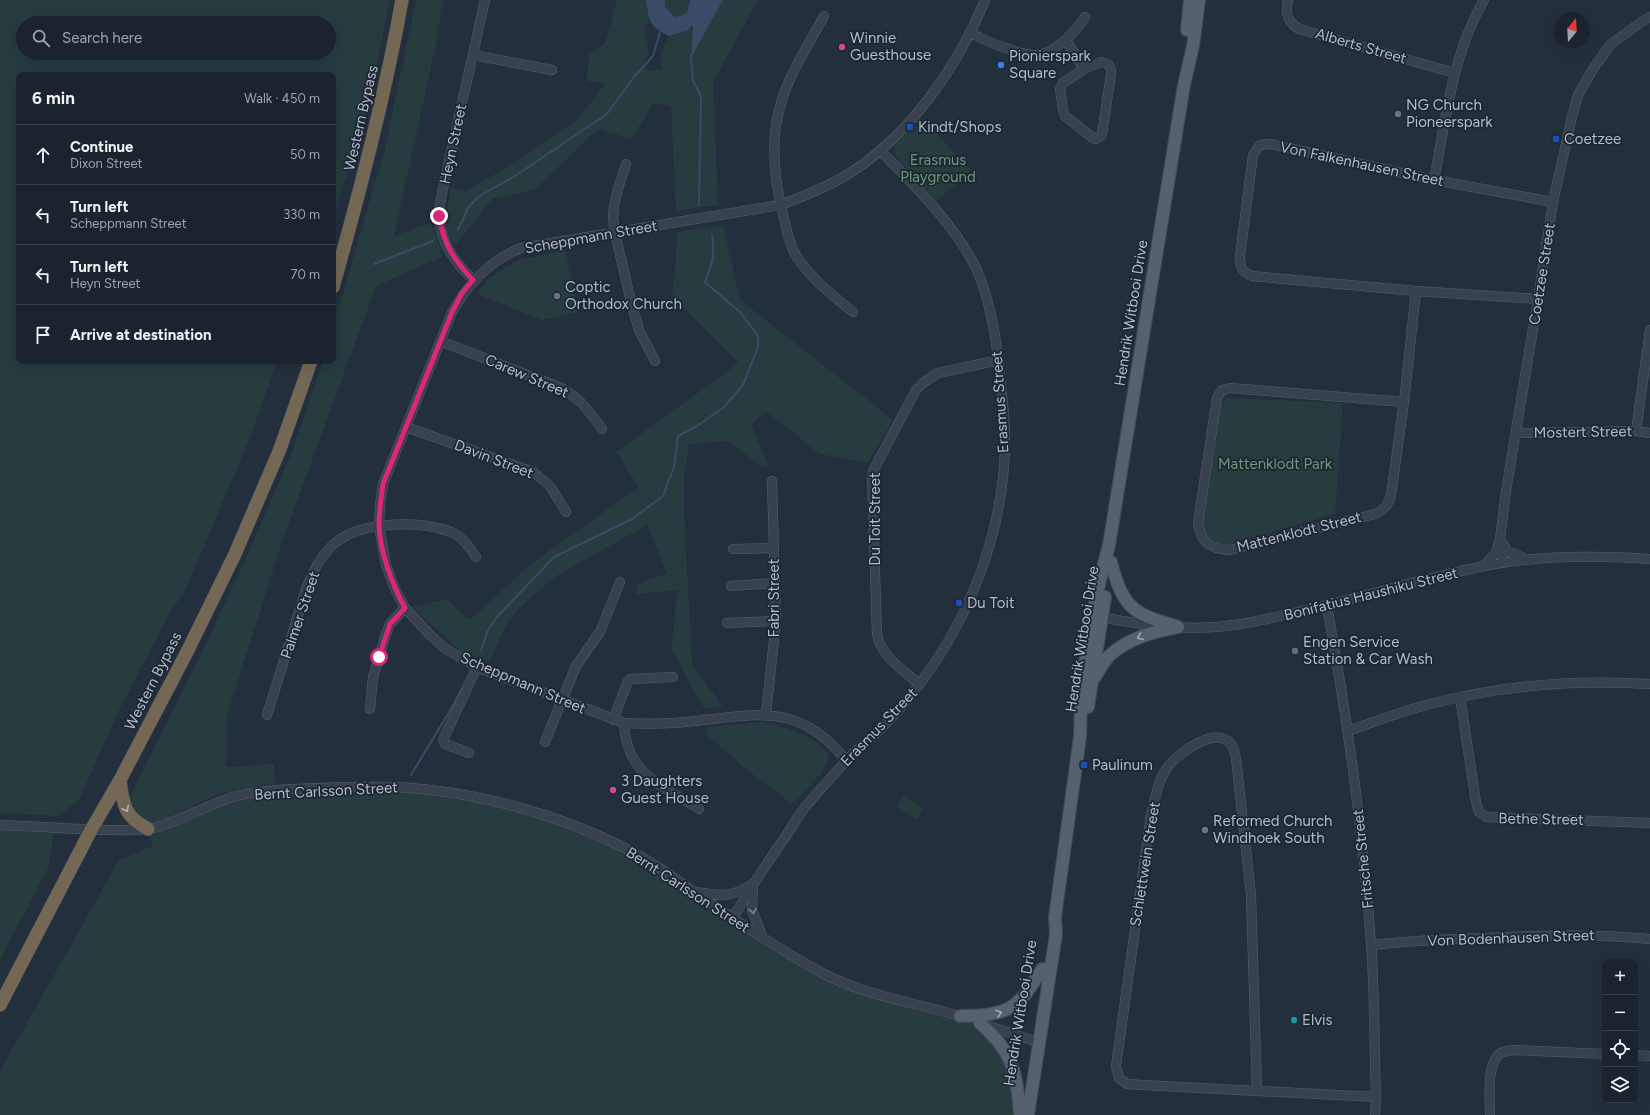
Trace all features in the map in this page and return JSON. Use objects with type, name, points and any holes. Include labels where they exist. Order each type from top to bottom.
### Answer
[{"type":"highway","name":"Western Bypass","points":[[336,276],[359,195],[382,100],[402,0]]},
{"type":"highway","name":"Western Bypass","points":[[0,1005],[187,652],[236,554],[280,449],[310,364]]},
{"type":"highway","points":[[120,780],[123,803],[128,815],[137,823],[148,829]]},
{"type":"main road","name":"Hendrik Witbooi Drive","points":[[1022,1114],[1034,1041],[1056,934],[1055,917],[1080,737],[1087,712],[1093,679],[1100,576],[1108,545],[1184,85],[1191,2]]},
{"type":"main road","name":"Hendrik Witbooi Drive","points":[[1080,737],[1080,711],[1097,617],[1111,562],[1111,554],[1108,545]]},
{"type":"main road","points":[[1111,562],[1122,593],[1135,610],[1153,620],[1178,627]]},
{"type":"main road","points":[[1093,679],[1109,657],[1123,646],[1137,638],[1178,627]]},
{"type":"main road","name":"Hendrik Witbooi Drive","points":[[1034,1041],[1042,969],[1049,932],[1055,917]]},
{"type":"main road","points":[[960,1016],[998,1014],[1007,1010],[1028,991],[1042,969]]},
{"type":"main road","points":[[980,1023],[1000,1043],[1014,1067],[1022,1114]]},
{"type":"street","name":"Heyn Street","points":[[473,280],[456,263],[450,254],[441,228],[439,216],[442,193],[485,0]]},
{"type":"street","name":"Scheppmann Street","points":[[846,760],[835,746],[816,731],[797,722],[766,714],[650,724],[624,723],[613,720],[478,667],[446,649],[431,636],[405,608],[395,589],[386,565],[379,526],[383,484],[452,312],[462,293],[473,280],[488,267],[506,254],[521,248],[780,205],[832,184],[851,173],[880,150],[913,116],[938,87],[957,59],[971,33],[985,0]]},
{"type":"street","name":"Alberts Street","points":[[1288,0],[1286,10],[1288,20],[1299,29],[1455,73]]},
{"type":"street","points":[[1434,180],[1455,73],[1476,13],[1484,0]]},
{"type":"street","points":[[824,16],[788,83],[777,118],[774,151],[780,205],[794,253],[801,264],[813,277],[853,312]]},
{"type":"street","points":[[971,33],[992,43],[1030,55],[1040,54],[1066,40],[1078,28],[1085,17]]},
{"type":"street","name":"Coetzee Street","points":[[1503,562],[1500,539],[1553,202],[1566,140],[1578,96],[1593,69],[1611,44],[1642,21],[1650,17]]},
{"type":"street","points":[[1066,40],[1084,69]]},
{"type":"street","points":[[473,55],[552,70]]},
{"type":"street","points":[[1101,62],[1108,64],[1111,70],[1102,134],[1096,138],[1093,138],[1067,118],[1063,110],[1060,89],[1061,86],[1084,69],[1101,62]]},
{"type":"street","name":"Von Falkenhausen Street","points":[[1538,299],[1416,291],[1252,276],[1244,273],[1240,266],[1240,256],[1253,155],[1260,146],[1270,144],[1434,180],[1553,202]]},
{"type":"street","name":"Erasmus Street","points":[[733,918],[754,882],[803,810],[846,760],[886,723],[919,684],[946,645],[973,591],[990,544],[999,506],[1003,482],[1005,436],[999,360],[989,307],[976,268],[967,253],[941,218],[910,181],[880,150]]},
{"type":"street","points":[[626,164],[614,206],[613,217],[615,233],[639,330],[655,360]]},
{"type":"street","name":"Mattenklodt Street","points":[[1404,402],[1230,388],[1222,390],[1217,398],[1198,523],[1202,538],[1212,547],[1230,550],[1375,514],[1383,510],[1388,504],[1391,495],[1404,402],[1416,291]]},
{"type":"street","points":[[1636,431],[1650,330]]},
{"type":"street","name":"Carew Street","points":[[440,341],[561,388],[580,400],[602,429]]},
{"type":"street","name":"Du Toit Street","points":[[919,684],[886,654],[879,643],[877,635],[872,477],[874,469],[916,390],[923,383],[938,373],[999,360]]},
{"type":"street","name":"Davin Street","points":[[406,427],[533,472],[550,486],[566,512]]},
{"type":"street","name":"Mostert Street","points":[[1516,433],[1636,431],[1650,433]]},
{"type":"street","name":"Fabri Street","points":[[766,714],[776,621],[772,481]]},
{"type":"street","name":"Palmer Street","points":[[267,715],[307,586],[313,571],[321,558],[336,542],[352,533],[379,526],[422,526],[451,532],[468,544],[476,557]]},
{"type":"street","points":[[1500,539],[1507,551],[1529,560]]},
{"type":"street","points":[[1484,566],[1496,553],[1500,539]]},
{"type":"street","points":[[733,548],[774,548]]},
{"type":"street","name":"Bonifatius Haushiku Street","points":[[1097,617],[1153,625],[1214,627],[1232,625],[1327,606],[1503,562],[1589,556],[1650,559]]},
{"type":"street","points":[[545,742],[580,658],[600,632],[620,582]]},
{"type":"street","points":[[731,586],[775,583]]},
{"type":"street","name":"Fritsche Street","points":[[1327,606],[1348,731],[1364,851],[1371,945],[1376,1098],[1375,1115]]},
{"type":"street","points":[[370,709],[373,677],[386,634],[390,624],[405,608]]},
{"type":"street","points":[[727,623],[776,621]]},
{"type":"street","points":[[469,753],[444,744],[443,740],[478,667]]},
{"type":"street","points":[[613,720],[630,679],[673,677]]},
{"type":"street","points":[[1348,731],[1399,713],[1460,697],[1562,683],[1650,684]]},
{"type":"street","name":"Bethe Street","points":[[1460,697],[1476,802],[1479,812],[1486,817],[1650,823]]},
{"type":"street","points":[[624,723],[626,742],[630,754],[640,770],[645,775],[699,809]]},
{"type":"street","name":"Schlettwein Street","points":[[1257,1091],[1251,895],[1236,758],[1232,746],[1224,738],[1210,738],[1195,744],[1180,754],[1168,766],[1162,777],[1151,814],[1116,1066],[1119,1078],[1127,1084],[1376,1098]]},
{"type":"street","name":"Bernt Carlsson Street","points":[[0,825],[92,830],[148,829],[164,825],[236,796],[304,789],[388,786],[433,790],[480,799],[531,812],[582,829],[616,844],[652,863],[763,938],[826,974],[854,987],[904,1002],[960,1016],[1034,1041]]},
{"type":"street","points":[[693,892],[723,896],[741,891],[754,882]]},
{"type":"street","points":[[754,882],[752,910],[763,938]]},
{"type":"street","name":"Von Bodenhausen Street","points":[[1371,945],[1410,941],[1542,935],[1610,936],[1650,939]]},
{"type":"street","points":[[1490,1115],[1491,1067],[1495,1058],[1501,1052],[1513,1050],[1602,1054]]},
{"type":"street","points":[[1638,1055],[1650,1056]]},
{"type":"green space","points":[[0,0],[390,0],[370,99],[336,209],[336,72],[16,72],[16,364],[276,364],[250,438],[184,593],[170,612],[118,712],[79,800],[58,816],[0,813]]},
{"type":"green space","points":[[416,0],[443,0],[435,48],[394,236],[431,223],[443,256],[376,286],[283,539],[227,715],[226,767],[274,764],[274,783],[217,795],[175,816],[159,822],[152,824],[143,822],[136,815],[129,799],[204,648],[247,556],[290,457],[322,364],[336,364],[336,316],[384,153]]},
{"type":"green space","points":[[617,0],[646,0],[649,19],[644,29],[649,54],[643,64],[648,71],[662,69],[661,53],[669,36],[686,31],[693,25],[691,57],[723,0],[758,0],[713,82],[718,205],[676,211],[671,105],[653,104],[631,139],[598,129],[534,190],[492,199],[455,246],[448,236],[446,227],[450,187],[465,191],[503,170],[578,119],[606,83],[587,81],[589,55],[605,43]]},
{"type":"green space","points":[[665,0],[690,0],[687,13],[674,17],[665,6]]},
{"type":"green space","name":"Erasmus Playground","points":[[923,119],[971,171],[936,201],[895,155],[895,146]]},
{"type":"green space","points":[[723,225],[740,300],[893,420],[868,463],[820,454],[766,411],[751,425],[769,466],[762,467],[728,441],[689,444],[684,477],[684,510],[692,664],[723,707],[704,708],[671,649],[678,590],[635,594],[638,584],[667,573],[647,525],[553,578],[523,605],[507,623],[489,662],[462,652],[412,607],[446,599],[470,620],[531,564],[639,487],[616,452],[739,363],[672,296],[677,232]]},
{"type":"green space","points":[[565,250],[579,312],[542,320],[477,294],[488,279],[516,261]]},
{"type":"green space","name":"Mattenklodt Park","points":[[1227,398],[1343,403],[1335,514],[1230,544],[1212,547],[1203,531],[1202,525],[1220,406]]},
{"type":"green space","points":[[762,722],[808,737],[823,748],[829,756],[824,769],[792,804],[747,770],[706,734],[705,727]]},
{"type":"green space","points":[[388,786],[531,812],[617,844],[826,974],[980,1023],[1000,1043],[1020,1115],[0,1115],[0,1071],[119,860],[153,846],[148,829],[236,796]]},
{"type":"green space","points":[[904,796],[923,809],[916,819],[897,806]]},
{"type":"green space","points":[[0,825],[55,827],[48,868],[0,960]]},
{"type":"water","points":[[646,0],[665,0],[665,6],[674,17],[687,13],[690,0],[723,0],[691,58],[693,25],[686,31],[669,36],[657,29],[651,22]]},
{"type":"waterway","points":[[458,230],[468,208],[478,197],[515,176],[607,114],[634,77],[653,56],[661,29]]},
{"type":"waterway","points":[[691,56],[693,81],[701,96],[699,205]]},
{"type":"waterway","points":[[481,651],[487,632],[497,617],[554,557],[632,519],[663,496],[674,467],[678,436],[697,426],[724,407],[743,385],[758,347],[758,336],[741,313],[705,282],[713,258],[712,234]]},
{"type":"waterway","points":[[374,264],[433,241]]},
{"type":"waterway","points":[[411,775],[454,704],[466,681]]},
{"type":"place","name":"Winnie Guesthouse","points":[[842,47]]},
{"type":"place","name":"Pionierspark Square","points":[[1001,65]]},
{"type":"place","name":"NG Church Pioneerspark","points":[[1398,114]]},
{"type":"place","name":"Kindt/Shops","points":[[910,127]]},
{"type":"place","name":"Coetzee","points":[[1556,139]]},
{"type":"place","name":"Coptic Orthodox Church","points":[[557,296]]},
{"type":"place","name":"Du Toit","points":[[959,603]]},
{"type":"place","name":"Engen Service Station & Car Wash","points":[[1295,651]]},
{"type":"place","name":"Paulinum","points":[[1084,765]]},
{"type":"place","name":"3 Daughters Guest House","points":[[613,790]]},
{"type":"place","name":"Reformed Church Windhoek South","points":[[1205,830]]},
{"type":"place","name":"Elvis","points":[[1294,1020]]},
{"type":"route","points":[[379,657],[390,624],[405,608],[395,589],[386,565],[379,526],[383,484],[452,312],[462,293],[473,280],[456,263],[450,254],[441,228],[439,216]]}]
